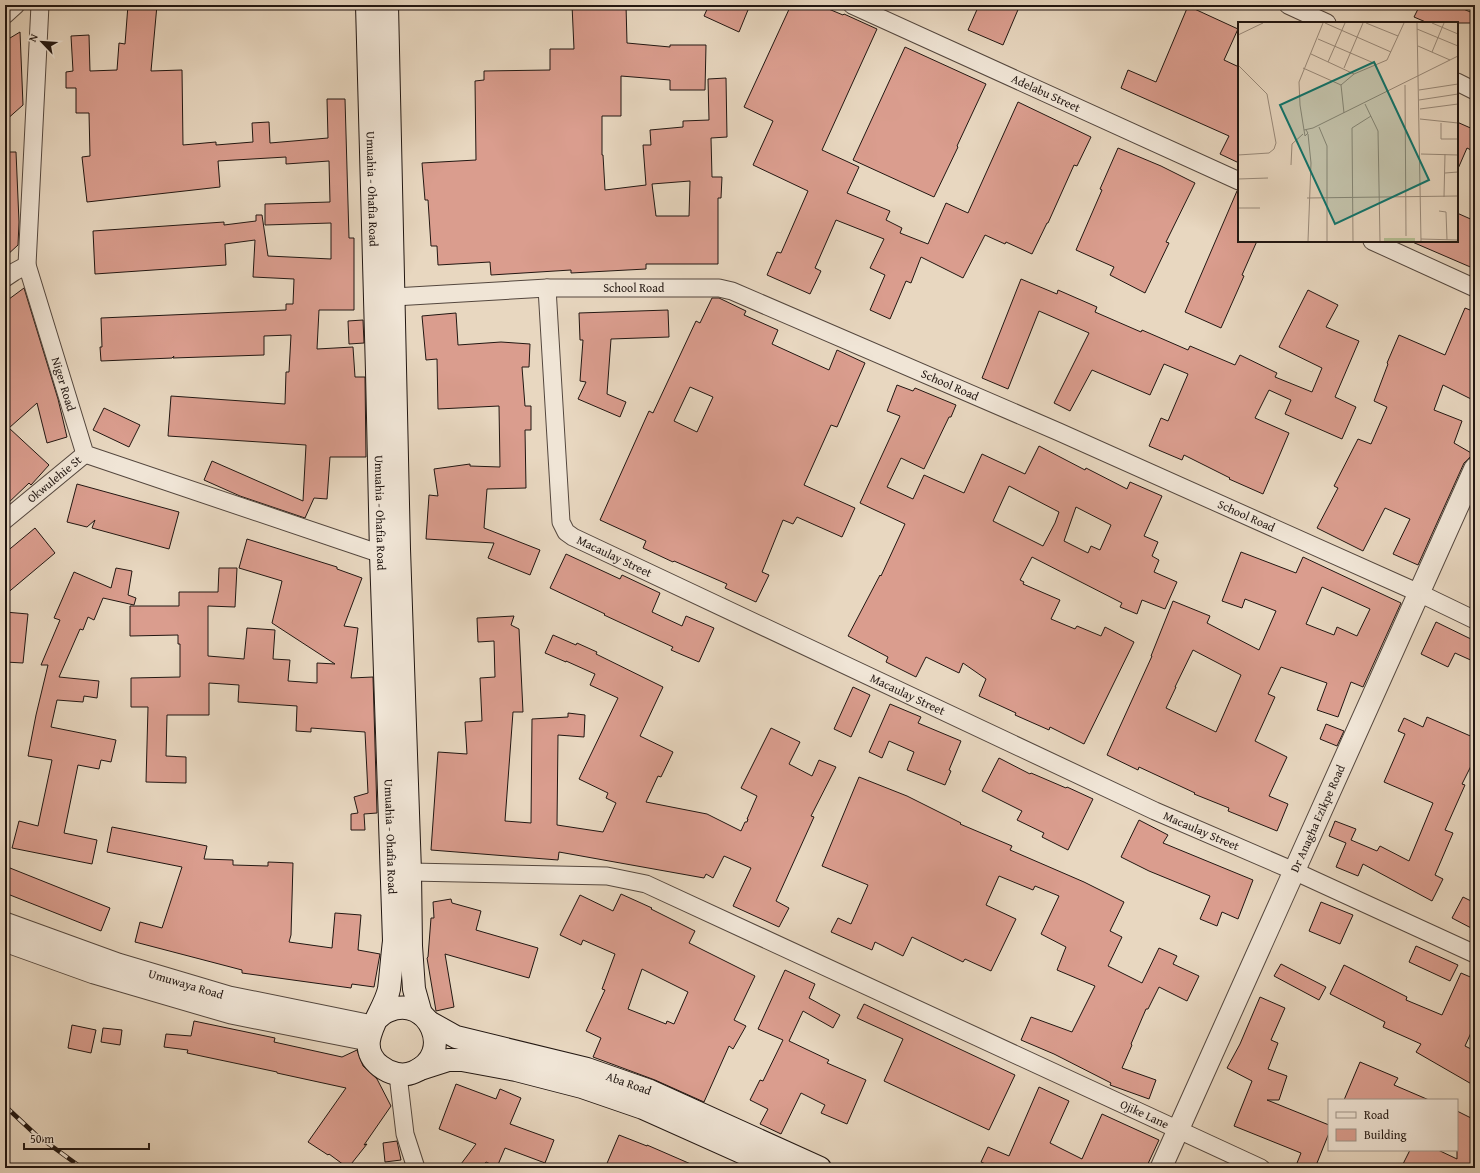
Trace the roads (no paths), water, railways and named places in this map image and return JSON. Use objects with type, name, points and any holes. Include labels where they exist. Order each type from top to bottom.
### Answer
[{"type":"main road","name":"Umuahia - Ohafia Road","points":[[367,5],[381,554],[394,941],[388,990],[373,1028]]},
{"type":"main road","name":"Umuahia - Ohafia Road","points":[[387,5],[411,946],[414,989],[425,1018]]},
{"type":"main road","points":[[399,1008],[411,1009],[425,1018],[434,1032],[435,1042],[433,1053],[428,1062],[420,1069],[410,1074],[398,1075],[386,1071],[377,1063],[370,1052],[373,1028],[388,1011],[399,1008]]},
{"type":"main road","name":"Aba Road","points":[[425,1018],[456,1037],[587,1069],[650,1091],[820,1168]]},
{"type":"main road","name":"Aba Road","points":[[420,1069],[448,1060],[462,1060],[516,1070],[582,1087],[643,1108],[777,1168]]},
{"type":"street","points":[[5,15],[16,5]]},
{"type":"street","name":"Niger Road","points":[[40,5],[27,265],[85,454]]},
{"type":"street","name":"Adelabu Street","points":[[852,5],[1238,180]]},
{"type":"street","points":[[1288,5],[1325,22]]},
{"type":"street","points":[[1458,82],[1475,91]]},
{"type":"street","points":[[1374,242],[1475,288]]},
{"type":"street","points":[[5,278],[27,265]]},
{"type":"street","name":"School Road","points":[[394,297],[548,288],[719,288],[732,290],[1059,432],[1419,593],[1475,620]]},
{"type":"street","name":"Macaulay Street","points":[[548,288],[561,522],[566,532],[581,541],[1155,811],[1294,871],[1475,954]]},
{"type":"street","points":[[85,454],[381,554]]},
{"type":"street","name":"Okwulehie St","points":[[5,520],[85,454]]},
{"type":"street","name":"Dr Anagha Ezikpe Road","points":[[1161,1168],[1475,468]]},
{"type":"street","name":"Ojike Lane","points":[[410,872],[607,876],[646,884],[1261,1168]]},
{"type":"street","name":"Umuwaya Road","points":[[5,923],[118,964],[229,997],[373,1028]]},
{"type":"street","name":"Umuwaya Road","points":[[5,941],[94,972],[231,1013],[373,1028]]},
{"type":"street","points":[[398,1075],[405,1134],[416,1168]]},
{"type":"railway","points":[[5,1106],[35,1134],[82,1168]]}]
